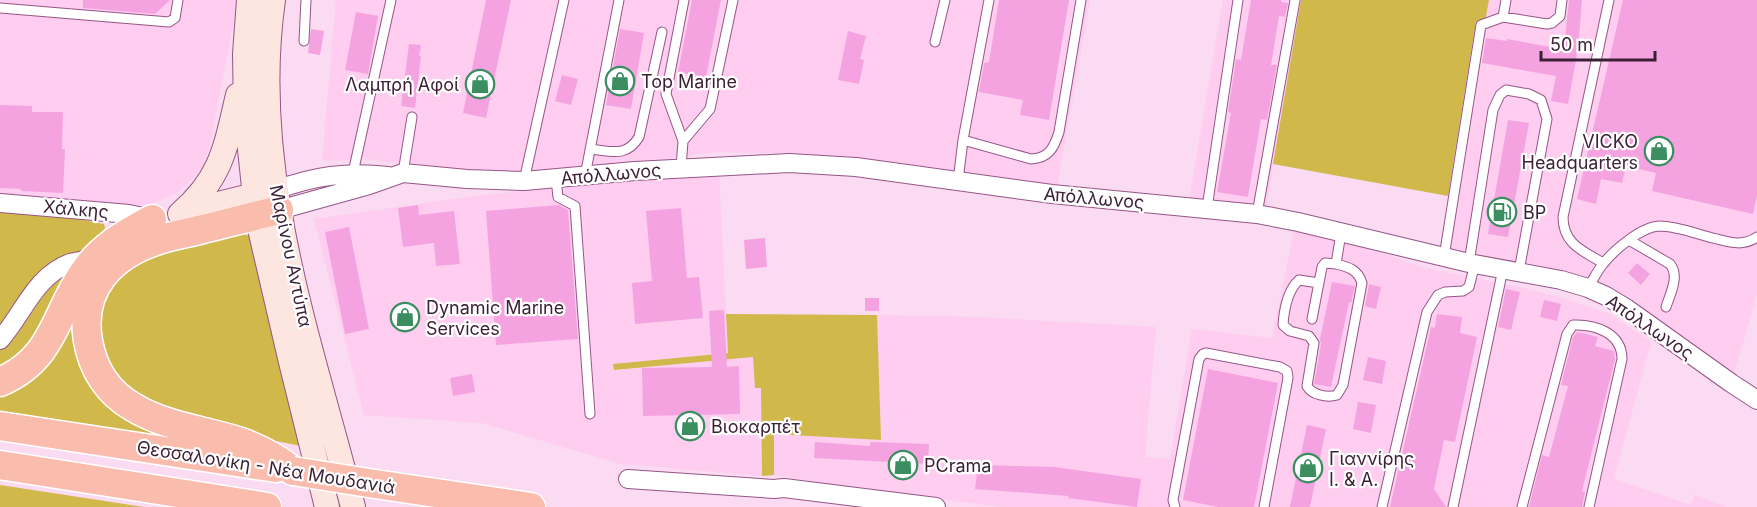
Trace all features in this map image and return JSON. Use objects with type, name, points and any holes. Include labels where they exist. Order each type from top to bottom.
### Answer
[{"type":"highway","points":[[267,203],[128,253],[113,265],[94,288],[89,300],[87,332],[95,365],[103,379],[111,390],[132,407],[171,423],[241,442],[268,453],[293,471]]},
{"type":"highway","points":[[0,382],[23,370],[42,350],[50,339],[77,282],[94,258],[109,244],[152,219]]},
{"type":"highway","name":"Θεσσαλονίκη - Νέα Μουδανιά","points":[[0,426],[531,507]]},
{"type":"highway","points":[[0,465],[267,507]]},
{"type":"main road","name":"Μαρίνου Αντύπα","points":[[249,0],[245,67],[246,111],[267,203],[291,362],[327,507]]},
{"type":"main road","name":"Μαρίνου Αντύπα","points":[[273,0],[268,37],[266,84],[267,203],[283,238],[353,507]]},
{"type":"main road","points":[[180,214],[199,197],[215,173],[227,142],[245,67]]},
{"type":"main road","points":[[152,219],[267,203]]},
{"type":"street","name":"Απόλλωνος","points":[[267,203],[304,180],[353,173],[524,181],[681,168],[789,163],[856,167],[1052,195],[1257,214],[1472,264],[1562,280],[1588,288],[1626,308],[1757,400]]},
{"type":"street","points":[[267,203],[369,185],[398,175]]},
{"type":"street","name":"Χάλκης","points":[[0,203],[129,214],[152,219]]},
{"type":"street","points":[[0,340],[42,281],[50,274],[69,264],[94,258]]},
{"type":"street","points":[[628,479],[784,488],[936,507]]},
{"type":"lane","points":[[0,9],[169,22],[175,18],[178,0]]},
{"type":"lane","points":[[304,41],[306,0]]},
{"type":"lane","points":[[353,173],[391,0]]},
{"type":"lane","points":[[524,181],[564,0]]},
{"type":"lane","points":[[585,176],[619,0]]},
{"type":"lane","points":[[681,168],[683,141],[666,94],[684,0]]},
{"type":"lane","points":[[683,141],[711,109],[733,0]]},
{"type":"lane","points":[[935,42],[945,0]]},
{"type":"lane","points":[[958,181],[963,140],[989,0]]},
{"type":"lane","points":[[963,140],[1031,159],[1040,159],[1049,154],[1059,132],[1081,0]]},
{"type":"lane","points":[[1207,208],[1238,0]]},
{"type":"lane","points":[[1257,214],[1295,0]]},
{"type":"lane","points":[[1503,17],[1506,0]]},
{"type":"lane","points":[[1444,257],[1481,25],[1503,17],[1552,23],[1560,16],[1562,0]]},
{"type":"lane","points":[[1603,263],[1573,244],[1563,228],[1563,217],[1609,0]]},
{"type":"lane","points":[[590,149],[619,152],[628,150],[639,137],[662,32]]},
{"type":"lane","points":[[1382,507],[1427,312],[1438,295],[1445,292],[1463,291],[1468,287],[1493,110],[1500,95],[1506,90],[1529,94],[1541,100],[1547,119],[1453,507]]},
{"type":"lane","points":[[398,175],[412,117]]},
{"type":"lane","points":[[556,179],[558,197],[575,206],[590,414]]},
{"type":"lane","points":[[1588,288],[1603,263],[1644,229],[1658,226],[1737,244],[1751,242],[1757,237]]},
{"type":"lane","points":[[1336,264],[1341,233]]},
{"type":"lane","points":[[1629,240],[1670,264],[1674,269],[1676,276],[1666,307]]},
{"type":"lane","points":[[1312,319],[1325,263],[1336,264],[1359,274],[1362,283],[1342,385],[1337,395],[1312,393],[1309,390],[1307,386],[1314,343],[1309,336],[1290,331],[1284,325],[1283,320],[1293,286],[1299,280],[1319,283]]},
{"type":"lane","points":[[1522,507],[1567,334],[1573,325],[1578,325],[1605,331],[1611,335],[1622,350],[1622,359],[1589,507]]},
{"type":"lane","points":[[1174,507],[1173,500],[1199,359],[1206,353],[1280,367],[1287,371],[1264,507]]},
{"type":"shaded area","points":[[0,0],[238,0],[209,149],[199,172],[177,193],[149,205],[119,208],[0,198]]},
{"type":"shaded area","points":[[336,0],[1090,0],[1057,188],[794,154],[716,152],[565,173],[495,173],[430,168],[367,159],[322,161]]},
{"type":"shaded area","points":[[1223,0],[1301,0],[1266,208],[1189,200]]},
{"type":"shaded area","points":[[1301,0],[1489,0],[1485,22],[1476,22],[1448,196],[1273,164]]},
{"type":"shaded area","name":"VICKO Headquarters","points":[[1489,0],[1757,0],[1757,294],[1734,374],[1613,293],[1583,277],[1537,265],[1450,252]]},
{"type":"shaded area","points":[[719,172],[728,353],[614,364],[614,370],[753,357],[755,388],[761,388],[762,476],[621,464],[482,423],[364,415],[314,219],[460,198],[599,182]]},
{"type":"shaded area","points":[[0,212],[53,214],[104,224],[105,228],[85,252],[0,327]]},
{"type":"shaded area","points":[[1295,226],[1373,249],[1421,267],[1524,288],[1610,314],[1651,342],[1614,479],[1691,505],[1694,495],[1727,507],[1000,507],[774,475],[774,434],[881,440],[877,315],[977,317],[1156,327],[1145,457],[1170,459],[1192,329],[1272,338]]},
{"type":"shaded area","points":[[227,235],[250,236],[301,446],[266,439],[135,400],[105,360],[97,312],[110,285],[149,254]]},
{"type":"shaded area","points":[[74,267],[38,338],[0,373],[0,348],[39,295]]},
{"type":"shaded area","points":[[77,296],[77,352],[200,444],[0,414],[0,394]]},
{"type":"shaded area","points":[[726,314],[877,315],[881,440],[774,434],[774,475],[762,476],[761,388],[755,388],[753,357],[614,370],[613,364],[728,353]]},
{"type":"shaded area","points":[[0,485],[144,507],[0,507]]},
{"type":"building","points":[[83,0],[170,0],[155,14],[83,8]]},
{"type":"building","points":[[486,0],[511,0],[486,118],[463,113]]},
{"type":"building","points":[[692,0],[721,0],[706,77],[678,72]]},
{"type":"building","points":[[999,0],[1069,0],[1049,120],[1020,115],[1023,100],[979,92],[984,63],[989,62]]},
{"type":"building","points":[[1251,0],[1281,0],[1281,2],[1288,3],[1285,17],[1279,16],[1271,65],[1277,65],[1267,120],[1261,119],[1248,197],[1217,192],[1231,113],[1228,112],[1236,59],[1241,60]]},
{"type":"building","points":[[1569,0],[1582,0],[1578,49],[1568,104],[1551,101],[1556,76],[1482,63],[1486,38],[1507,41],[1507,39],[1561,49],[1561,46],[1564,47]]},
{"type":"building","points":[[1623,0],[1757,0],[1757,196],[1753,214],[1652,191],[1656,173],[1626,166],[1622,183],[1601,179],[1596,204],[1577,199]]},
{"type":"building","points":[[356,12],[378,16],[368,74],[345,70]]},
{"type":"building","points":[[311,29],[324,31],[320,55],[308,53]]},
{"type":"building","points":[[620,29],[644,33],[631,109],[606,105]]},
{"type":"building","points":[[848,31],[866,36],[860,59],[864,60],[859,84],[838,80]]},
{"type":"building","points":[[409,44],[421,45],[415,108],[401,106]]},
{"type":"building","points":[[562,75],[578,79],[571,105],[555,101]]},
{"type":"building","points":[[0,105],[32,106],[32,112],[63,112],[62,149],[65,149],[63,193],[0,188]]},
{"type":"building","points":[[1508,120],[1529,123],[1508,237],[1488,234]]},
{"type":"building","points":[[418,205],[419,215],[454,211],[460,264],[436,266],[434,243],[403,247],[398,208]]},
{"type":"building","points":[[559,205],[568,210],[578,339],[496,345],[486,211]]},
{"type":"building","points":[[681,208],[687,278],[699,277],[703,318],[635,324],[632,283],[652,281],[646,211]]},
{"type":"building","points":[[349,227],[369,329],[345,334],[325,232]]},
{"type":"building","points":[[765,238],[767,267],[746,269],[744,240]]},
{"type":"building","points":[[1637,263],[1650,274],[1641,285],[1628,273]]},
{"type":"building","points":[[1332,282],[1355,286],[1351,303],[1349,302],[1331,387],[1314,384],[1320,339]]},
{"type":"building","points":[[1369,284],[1381,287],[1376,309],[1365,306]]},
{"type":"building","points":[[1506,289],[1520,292],[1511,330],[1498,327]]},
{"type":"building","points":[[865,298],[879,298],[879,311],[865,311]]},
{"type":"building","points":[[1544,300],[1561,304],[1557,321],[1540,317]]},
{"type":"building","points":[[724,310],[727,367],[739,366],[740,414],[643,416],[642,368],[712,367],[709,311]]},
{"type":"building","points":[[1437,314],[1462,317],[1460,333],[1477,337],[1455,442],[1444,440],[1434,489],[1446,507],[1390,507],[1431,327],[1435,328]]},
{"type":"building","points":[[1577,332],[1598,337],[1595,346],[1614,351],[1615,359],[1582,491],[1585,492],[1582,507],[1529,507],[1542,455],[1549,457],[1568,386],[1561,385],[1573,337]]},
{"type":"building","points":[[1368,357],[1386,361],[1382,384],[1363,380]]},
{"type":"building","points":[[1208,369],[1278,383],[1254,507],[1218,507],[1183,500]]},
{"type":"building","points":[[472,374],[475,392],[453,396],[450,378]]},
{"type":"building","points":[[1358,402],[1376,405],[1371,433],[1353,429]]},
{"type":"building","name":"Γιαννίρης Ι. & Α.","points":[[1307,425],[1326,429],[1310,507],[1290,507]]},
{"type":"building","points":[[815,442],[870,446],[870,442],[929,444],[928,464],[814,458]]},
{"type":"building","points":[[978,465],[1054,467],[1141,479],[1137,507],[1068,498],[1069,496],[975,489]]},
{"type":"place","name":"Top Marine","points":[[620,81]]},
{"type":"place","name":"Λαμπρή Αφοί","points":[[480,84]]},
{"type":"place","name":"VICKO Headquarters","points":[[1659,151]]},
{"type":"place","name":"BP","points":[[1502,212]]},
{"type":"place","name":"Dynamic Marine Services","points":[[405,317]]},
{"type":"place","name":"Βιοκαρπέτ","points":[[690,426]]},
{"type":"place","name":"PCrama","points":[[903,465]]},
{"type":"place","name":"Γιαννίρης Ι. & Α.","points":[[1308,468]]}]
